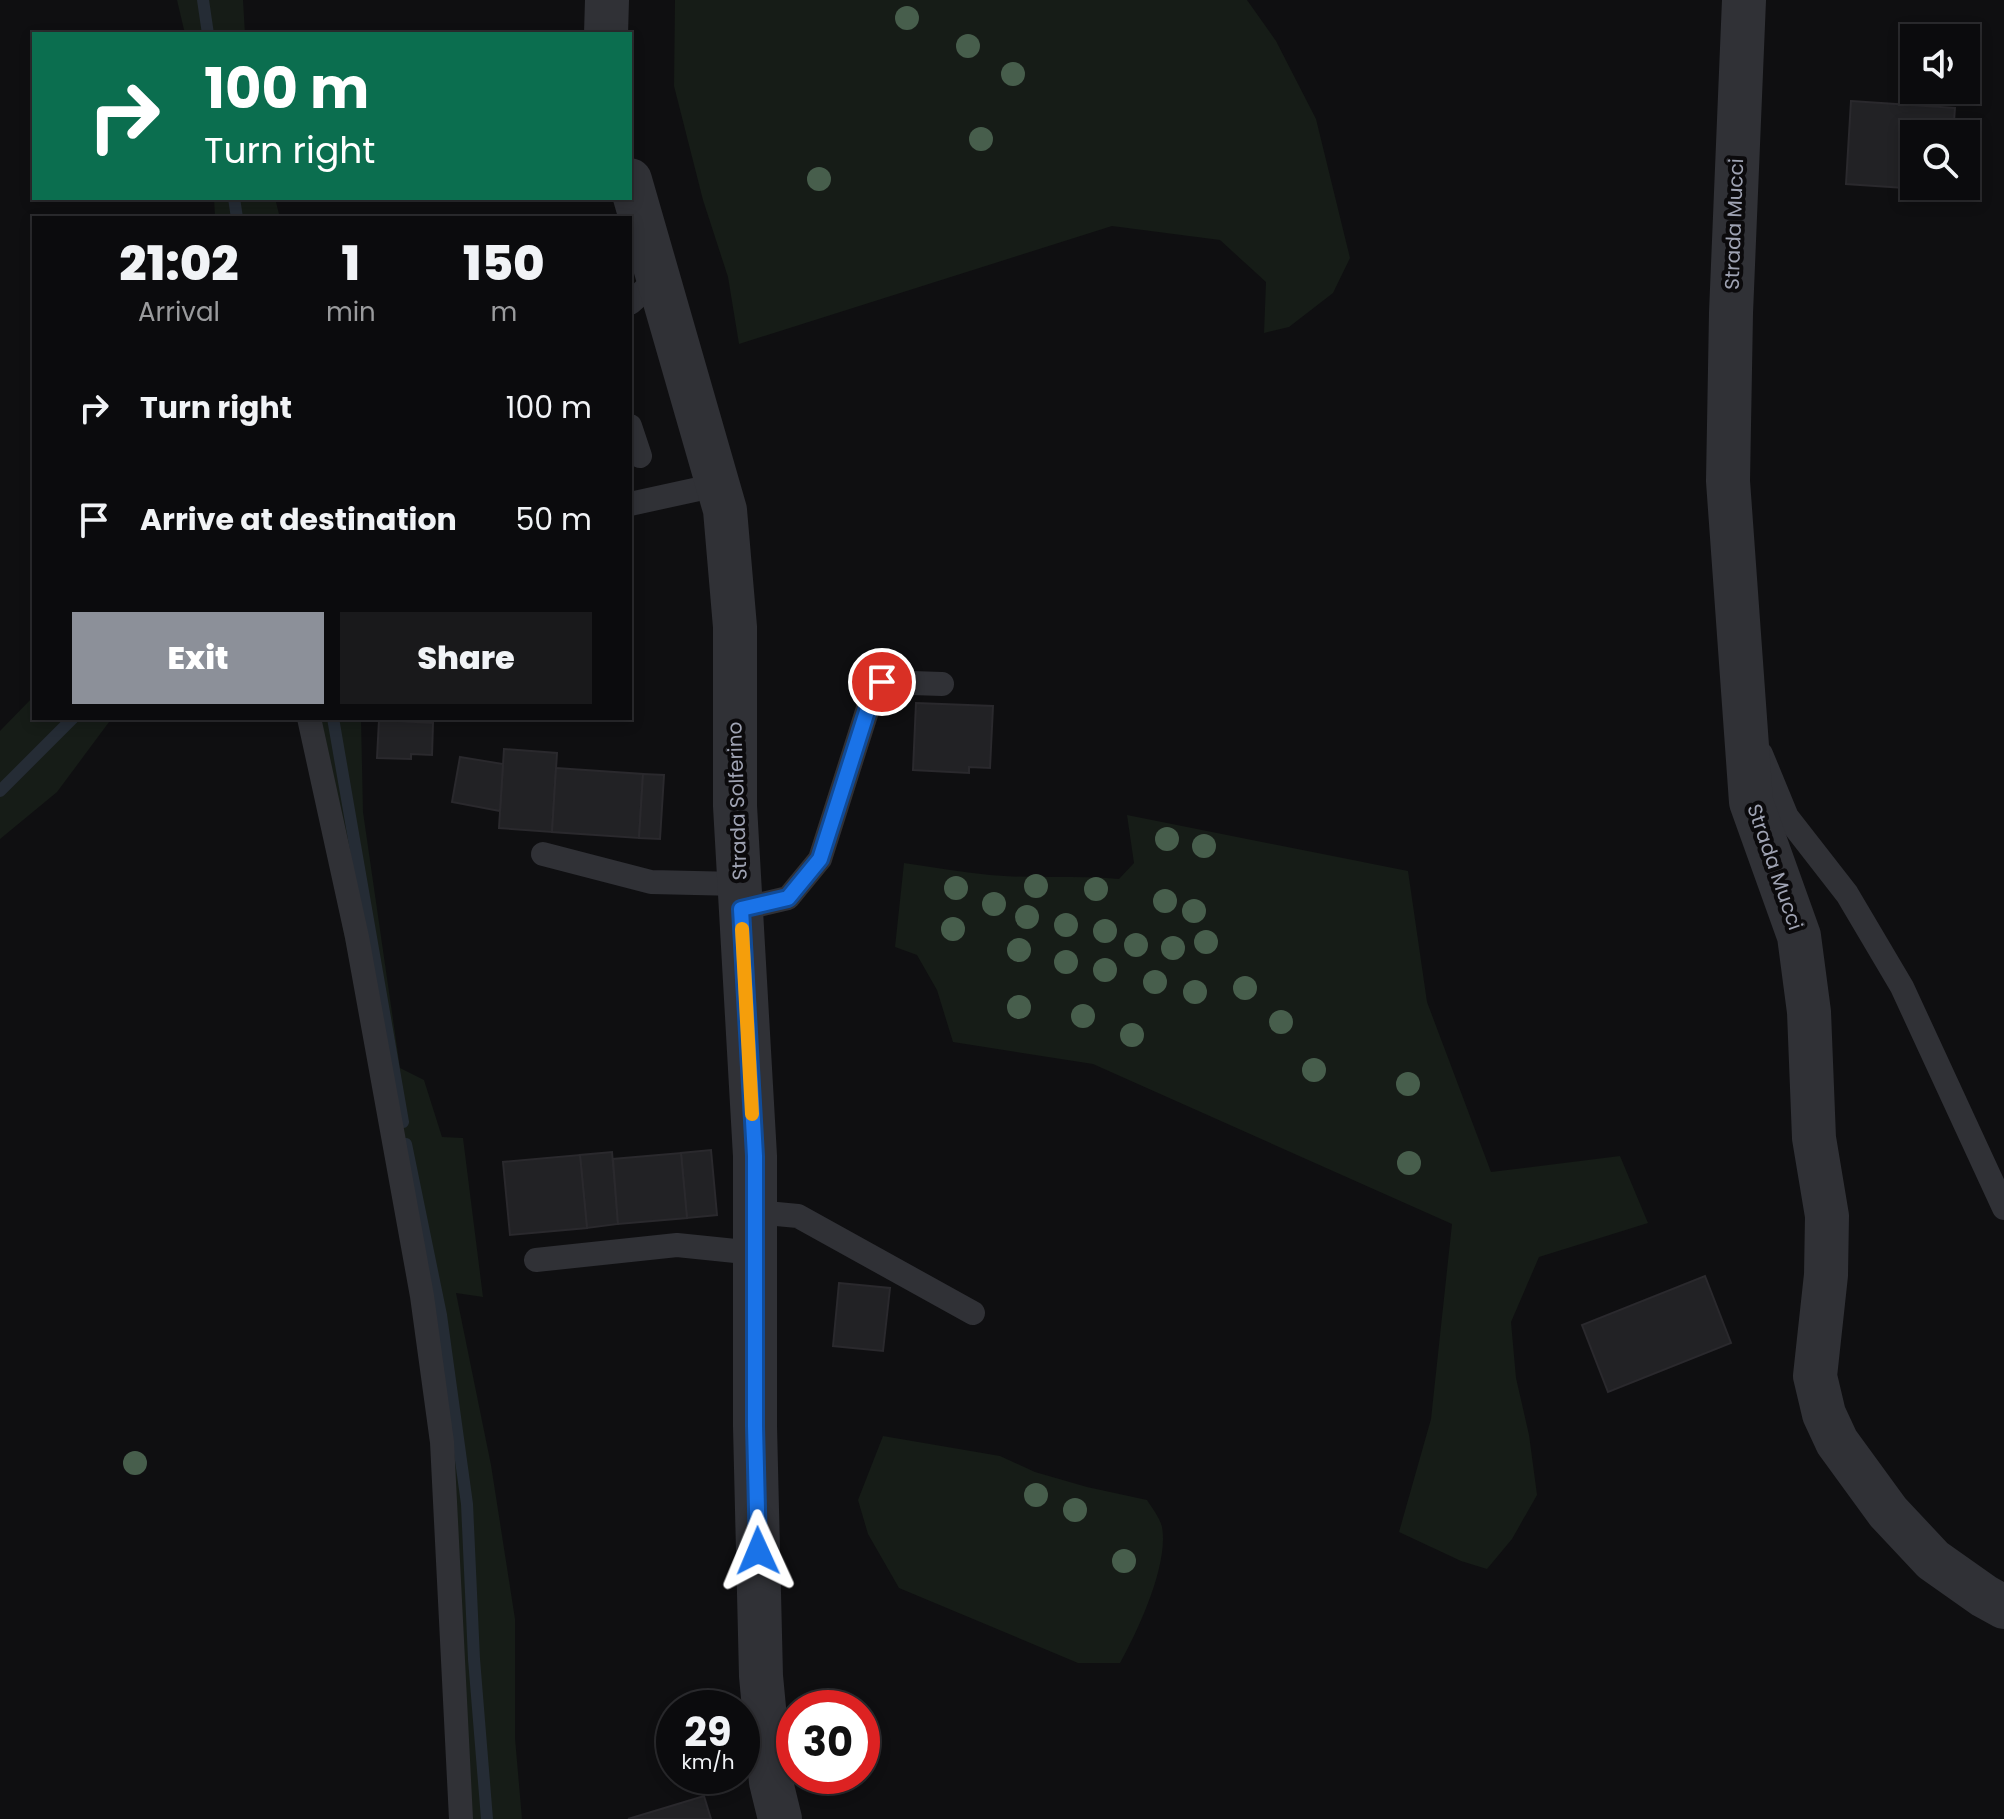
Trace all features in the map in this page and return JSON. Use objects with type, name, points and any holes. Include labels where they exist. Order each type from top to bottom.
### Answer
[{"type":"street","points":[[606,32],[607,0]]},
{"type":"street","name":"Strada Mucci","points":[[1744,0],[1731,313],[1728,481],[1751,802],[1793,917],[1804,964],[1814,1138],[1827,1216],[1826,1275],[1815,1376],[1824,1414],[1837,1442],[1912,1539],[1933,1560],[2004,1607]]},
{"type":"street","name":"Strada Solferino","points":[[631,200],[638,299],[725,510],[735,627],[735,806],[755,1156],[755,1426],[761,1676],[771,1782],[780,1819]]},
{"type":"lane","points":[[632,432],[640,456]]},
{"type":"lane","points":[[632,504],[717,485]]},
{"type":"lane","points":[[543,854],[651,882],[740,896],[788,898],[820,859],[869,705],[882,682],[942,684]]},
{"type":"lane","points":[[1744,710],[1787,817],[1847,894],[1902,987],[2004,1208]]},
{"type":"lane","points":[[309,720],[357,937],[422,1296],[440,1427],[461,1819]]},
{"type":"lane","points":[[536,1260],[677,1245],[755,1232],[798,1216],[973,1313]]},
{"type":"shaded area","points":[[177,0],[243,0],[245,32],[185,32]]},
{"type":"shaded area","points":[[675,0],[1247,0],[1276,41],[1316,119],[1350,258],[1333,293],[1289,327],[1264,333],[1266,282],[1220,240],[1112,226],[739,344],[728,277],[703,200],[674,86]]},
{"type":"shaded area","points":[[214,200],[276,200],[280,216],[215,216]]},
{"type":"shaded area","points":[[32,698],[32,720],[111,720],[57,792],[0,839],[0,731]]},
{"type":"shaded area","points":[[300,720],[361,720],[363,812],[400,1068],[424,1080],[442,1137],[463,1138],[483,1297],[456,1293],[491,1465],[515,1619],[515,1738],[522,1819],[456,1819],[431,1449],[409,1252]]},
{"type":"shaded area","points":[[1127,815],[1408,871],[1427,1002],[1491,1172],[1620,1156],[1648,1223],[1539,1257],[1511,1322],[1516,1378],[1529,1435],[1537,1495],[1512,1539],[1487,1569],[1461,1561],[1399,1532],[1431,1419],[1452,1224],[1093,1064],[953,1042],[937,990],[917,955],[895,947],[904,863],[990,875],[1119,879],[1134,863]]},
{"type":"shaded area","points":[[883,1436],[1000,1456],[1035,1472],[1147,1500],[1162,1527],[1161,1559],[1143,1616],[1120,1663],[1078,1663],[899,1588],[868,1534],[858,1500]]},
{"type":"building","points":[[1851,101],[1955,108],[1954,120],[1900,120],[1900,188],[1846,184]]},
{"type":"building","points":[[916,703],[993,706],[990,768],[969,767],[969,773],[913,770]]},
{"type":"building","points":[[379,720],[433,723],[432,755],[411,754],[411,759],[377,758]]},
{"type":"building","points":[[504,749],[557,753],[552,832],[499,828]]},
{"type":"building","points":[[460,757],[503,764],[500,811],[452,802]]},
{"type":"building","points":[[556,768],[643,774],[639,838],[552,832]]},
{"type":"building","points":[[643,774],[664,775],[660,839],[639,838]]},
{"type":"building","points":[[711,1150],[717,1215],[687,1218],[681,1153]]},
{"type":"building","points":[[612,1152],[618,1224],[587,1228],[580,1155]]},
{"type":"building","points":[[681,1153],[687,1218],[618,1224],[613,1159]]},
{"type":"building","points":[[580,1155],[587,1228],[510,1235],[503,1162]]},
{"type":"building","points":[[1705,1276],[1731,1343],[1608,1392],[1582,1325]]},
{"type":"building","points":[[839,1283],[890,1288],[883,1351],[833,1346]]},
{"type":"building","points":[[704,1796],[711,1819],[628,1819]]},
{"type":"waterway","points":[[203,0],[208,32]]},
{"type":"waterway","points":[[234,200],[237,216]]},
{"type":"waterway","points":[[0,791],[71,720]]},
{"type":"waterway","points":[[333,720],[403,1122]]},
{"type":"waterway","points":[[406,1144],[441,1315],[467,1504],[474,1659],[487,1819]]},
{"type":"slow traffic","points":[[742,929],[752,1114]]},
{"type":"route","points":[[758,1551],[755,1156],[741,909],[788,898],[820,859],[869,705],[882,682]]}]
